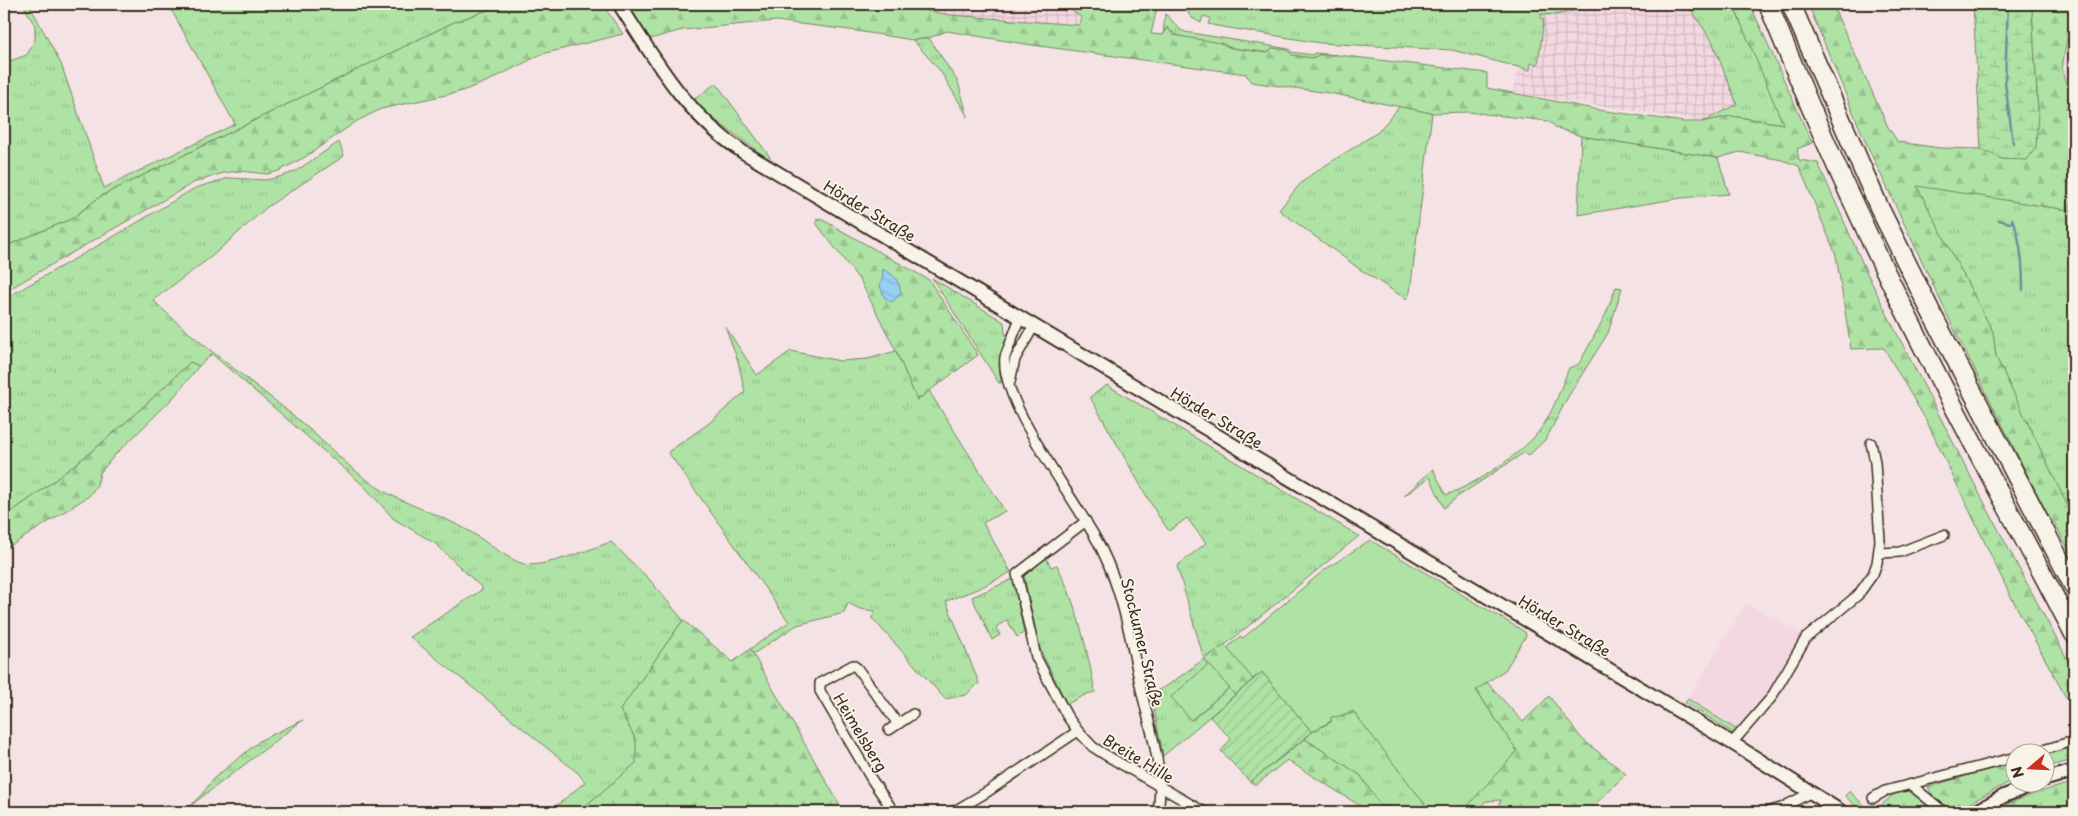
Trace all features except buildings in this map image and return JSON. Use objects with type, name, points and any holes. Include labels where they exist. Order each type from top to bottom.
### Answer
[{"type":"highway","points":[[1768,4],[1859,217],[1913,326],[2074,634]]},
{"type":"highway","points":[[1790,4],[1879,207],[1932,314],[2074,587]]},
{"type":"main road","name":"Hörder Straße","points":[[619,4],[678,92],[702,120],[723,139],[771,170],[1732,743],[1842,812]]},
{"type":"main road","points":[[2056,776],[2074,771]]},
{"type":"main road","points":[[1975,812],[2009,794]]},
{"type":"street","name":"Stockumer Straße","points":[[1020,318],[1005,357],[1004,364],[1009,385],[1023,419],[1101,547],[1120,594],[1156,755],[1159,786],[1158,812]]},
{"type":"street","points":[[1009,385],[1015,359],[1034,326]]},
{"type":"street","points":[[1732,743],[1770,698],[1806,638],[1858,595],[1866,586],[1875,568],[1879,553],[1875,462],[1871,443]]},
{"type":"street","name":"Breite Hille","points":[[1086,521],[1017,574],[1036,657],[1067,716],[1078,731],[1093,746],[1204,812]]},
{"type":"street","points":[[1879,553],[1900,552],[1944,535]]},
{"type":"street","name":"Heimelsberg","points":[[894,812],[872,780],[820,691],[820,685],[830,677],[853,665],[898,724]]},
{"type":"street","name":"Heimelsberg","points":[[889,730],[913,714]]},
{"type":"street","points":[[953,812],[987,792],[1078,731]]},
{"type":"street","points":[[2056,746],[2074,741]]},
{"type":"street","points":[[1873,798],[1885,791],[2006,760]]},
{"type":"street","points":[[1911,785],[1944,812]]},
{"type":"street","points":[[1767,812],[1781,808],[1812,792]]},
{"type":"shaded area","points":[[891,4],[1062,4],[1083,18],[1079,25],[1026,22],[950,15]]},
{"type":"shaded area","points":[[1533,4],[1700,4],[1741,102],[1702,121],[1513,93],[1519,67],[1525,69],[1533,66],[1535,55]]},
{"type":"shaded area","points":[[2069,30],[2074,30],[2074,108],[2062,68]]},
{"type":"shaded area","points":[[1746,603],[1802,635],[1797,640],[1780,675],[1767,695],[1737,730],[1688,699]]},
{"type":"green space","points":[[23,4],[29,4],[61,64],[104,188],[235,124],[168,4],[504,4],[452,23],[101,196],[71,219],[4,247],[4,63],[27,55],[35,40],[35,26]]},
{"type":"green space","points":[[504,4],[602,4],[623,34],[542,54],[486,82],[459,92],[381,109],[357,121],[305,157],[279,171],[267,174],[240,171],[223,173],[193,183],[4,292],[4,247],[71,219],[101,196],[452,23]]},
{"type":"green space","points":[[627,4],[891,4],[950,15],[1079,25],[1082,18],[1062,4],[1158,4],[1151,34],[1163,35],[1167,27],[1173,35],[1220,43],[1231,48],[1267,53],[1273,48],[1287,50],[1292,55],[1312,58],[1319,55],[1338,55],[1487,73],[1487,88],[1599,110],[1684,122],[1702,122],[1731,116],[1783,124],[1733,4],[1750,4],[1812,143],[1797,149],[1799,160],[1818,163],[1892,324],[2074,672],[2074,712],[2009,593],[1927,422],[1884,348],[1851,349],[1836,255],[1799,166],[1782,160],[1740,152],[1718,158],[1581,136],[1557,128],[1548,121],[1468,112],[1432,113],[1329,93],[1251,82],[1246,74],[1025,44],[947,31],[929,38],[913,40],[776,21],[682,30],[650,39]]},
{"type":"green space","points":[[1189,4],[1276,4],[1271,10]]},
{"type":"green space","points":[[1276,4],[1602,4],[1555,15],[1541,14],[1541,19],[1544,19],[1538,64],[1531,63],[1530,70],[1452,50],[1320,43],[1217,26],[1208,24],[1210,18],[1203,16],[1201,23],[1192,18],[1188,13],[1189,5],[1271,10]]},
{"type":"green space","points":[[1675,4],[1733,4],[1784,124],[1731,116],[1702,122],[1737,104],[1712,41],[1692,11]]},
{"type":"green space","points":[[1808,4],[1832,4],[1888,127],[1898,142],[1940,148],[1981,149],[2002,159],[2010,159],[2038,112],[2032,10],[2034,4],[2073,4],[2062,68],[2074,108],[2074,211],[1917,186],[1993,332],[1996,357],[2074,519],[2074,560],[2054,522],[2052,523],[1954,329],[1866,143]]},
{"type":"green space","points":[[1973,4],[2034,4],[2032,10],[2038,112],[2036,147],[2027,160],[2002,159],[1981,149]]},
{"type":"green space","points":[[1165,14],[1185,32],[1289,49],[1291,52],[1313,55],[1314,53],[1338,55],[1319,55],[1312,58],[1231,48],[1180,36],[1166,28],[1163,35]]},
{"type":"green space","points":[[929,38],[958,82],[968,117],[941,72],[913,40]]},
{"type":"green space","points":[[716,83],[770,157],[770,160],[711,117],[708,120],[691,102]]},
{"type":"green space","points":[[1400,106],[1432,113],[1410,292],[1406,299],[1361,270],[1279,210],[1300,184],[1312,174],[1378,132]]},
{"type":"green space","points":[[1581,136],[1718,158],[1729,194],[1681,198],[1578,215]]},
{"type":"green space","points":[[339,142],[344,156],[267,207],[211,257],[153,300],[205,346],[307,427],[363,477],[387,493],[476,535],[517,562],[532,565],[542,564],[611,542],[649,579],[683,620],[620,710],[636,740],[637,763],[578,812],[549,812],[585,782],[578,773],[410,637],[483,589],[436,544],[394,519],[363,485],[212,354],[199,366],[190,362],[100,444],[4,517],[4,299],[195,188],[229,178],[266,180],[283,176],[296,171]]},
{"type":"green space","points":[[1916,185],[2074,211],[2074,515],[2071,514],[1996,357],[1993,332]]},
{"type":"green space","points":[[817,219],[821,219],[929,280],[978,355],[917,400],[896,351],[861,282],[816,223]]},
{"type":"green space","points":[[932,278],[1004,322],[1005,334],[1008,335],[999,364],[1001,383],[999,383]]},
{"type":"green space","points":[[1616,287],[1622,288],[1608,333],[1569,395],[1546,439],[1528,456],[1525,452],[1457,497],[1444,508],[1430,477],[1404,496],[1433,469],[1446,495],[1484,476],[1524,447],[1542,427],[1550,413],[1569,368],[1579,364],[1606,314]]},
{"type":"green space","points":[[725,326],[757,375],[791,351],[840,361],[868,359],[896,351],[917,400],[929,391],[1005,511],[983,523],[1011,572],[980,588],[946,601],[979,683],[966,695],[945,699],[872,618],[875,611],[860,609],[848,603],[844,613],[797,625],[753,654],[750,649],[789,622],[668,452],[708,424],[745,392],[738,361]]},
{"type":"green space","points":[[190,362],[199,366],[173,398],[114,456],[100,473],[97,485],[89,496],[4,550],[4,517],[100,444]]},
{"type":"green space","points":[[1107,385],[1359,536],[1225,645],[1204,659],[1177,566],[1206,543],[1187,518],[1169,531],[1157,514],[1090,397]]},
{"type":"green space","points":[[1370,540],[1525,632],[1526,636],[1505,670],[1476,690],[1517,751],[1462,812],[1431,812],[1353,711],[1331,717],[1331,721],[1312,732],[1262,672],[1253,679],[1227,648],[1241,636],[1243,638],[1323,571]]},
{"type":"green space","points":[[1046,558],[1051,567],[1057,565],[1076,611],[1095,692],[1067,704],[1040,649],[1024,576]]},
{"type":"green space","points":[[1013,579],[1024,633],[1017,637],[1007,620],[996,627],[1000,635],[992,640],[972,597]]},
{"type":"green space","points":[[683,620],[733,662],[750,649],[844,812],[578,812],[636,763],[636,740],[620,710]]},
{"type":"green space","points":[[1438,628],[1523,722],[1549,696],[1582,739],[1626,774],[1587,812],[1496,812],[1501,800],[1486,801],[1476,812],[1425,812],[1428,808],[1517,751],[1469,679],[1343,716],[1337,714],[1331,717],[1331,721],[1312,732],[1261,672],[1235,695],[1204,659],[1225,645],[1228,648],[1241,636],[1242,638]]},
{"type":"green space","points":[[1204,659],[1209,664],[1172,697],[1192,720],[1229,688],[1235,695],[1163,756],[1151,693],[1167,686]]},
{"type":"green space","points":[[1209,664],[1229,688],[1191,720],[1171,697]]},
{"type":"green space","points":[[1262,672],[1312,732],[1250,782],[1221,751],[1231,739],[1210,717]]},
{"type":"green space","points":[[1688,699],[1737,730],[1735,734],[1685,703]]},
{"type":"green space","points":[[1365,702],[1365,726],[1429,809],[1425,812],[1388,812],[1378,802],[1360,775],[1305,739],[1312,732],[1331,722],[1330,717],[1349,714]]},
{"type":"green space","points":[[303,720],[190,806],[213,779],[261,740]]},
{"type":"green space","points":[[1305,739],[1360,775],[1378,802],[1388,812],[1370,812],[1287,760],[1256,785],[1250,782]]},
{"type":"green space","points":[[2074,745],[2074,760],[2056,764],[2056,751]]},
{"type":"green space","points":[[2006,765],[2006,784],[1953,812],[1936,801],[1928,787]]},
{"type":"green space","points":[[2074,783],[2074,812],[1991,812],[2035,794],[2056,794],[2056,787]]},
{"type":"green space","points":[[1849,791],[1868,809],[1877,809],[1894,794],[1909,791],[1935,812],[1862,812],[1845,796]]},
{"type":"water","points":[[882,269],[890,273],[899,285],[901,294],[892,302],[885,298],[880,286],[883,276]]},
{"type":"waterway","points":[[2008,4],[2005,82],[2013,143]]},
{"type":"waterway","points":[[2012,219],[2020,245],[2023,290]]},
{"type":"waterway","points":[[1999,220],[2012,222]]}]
